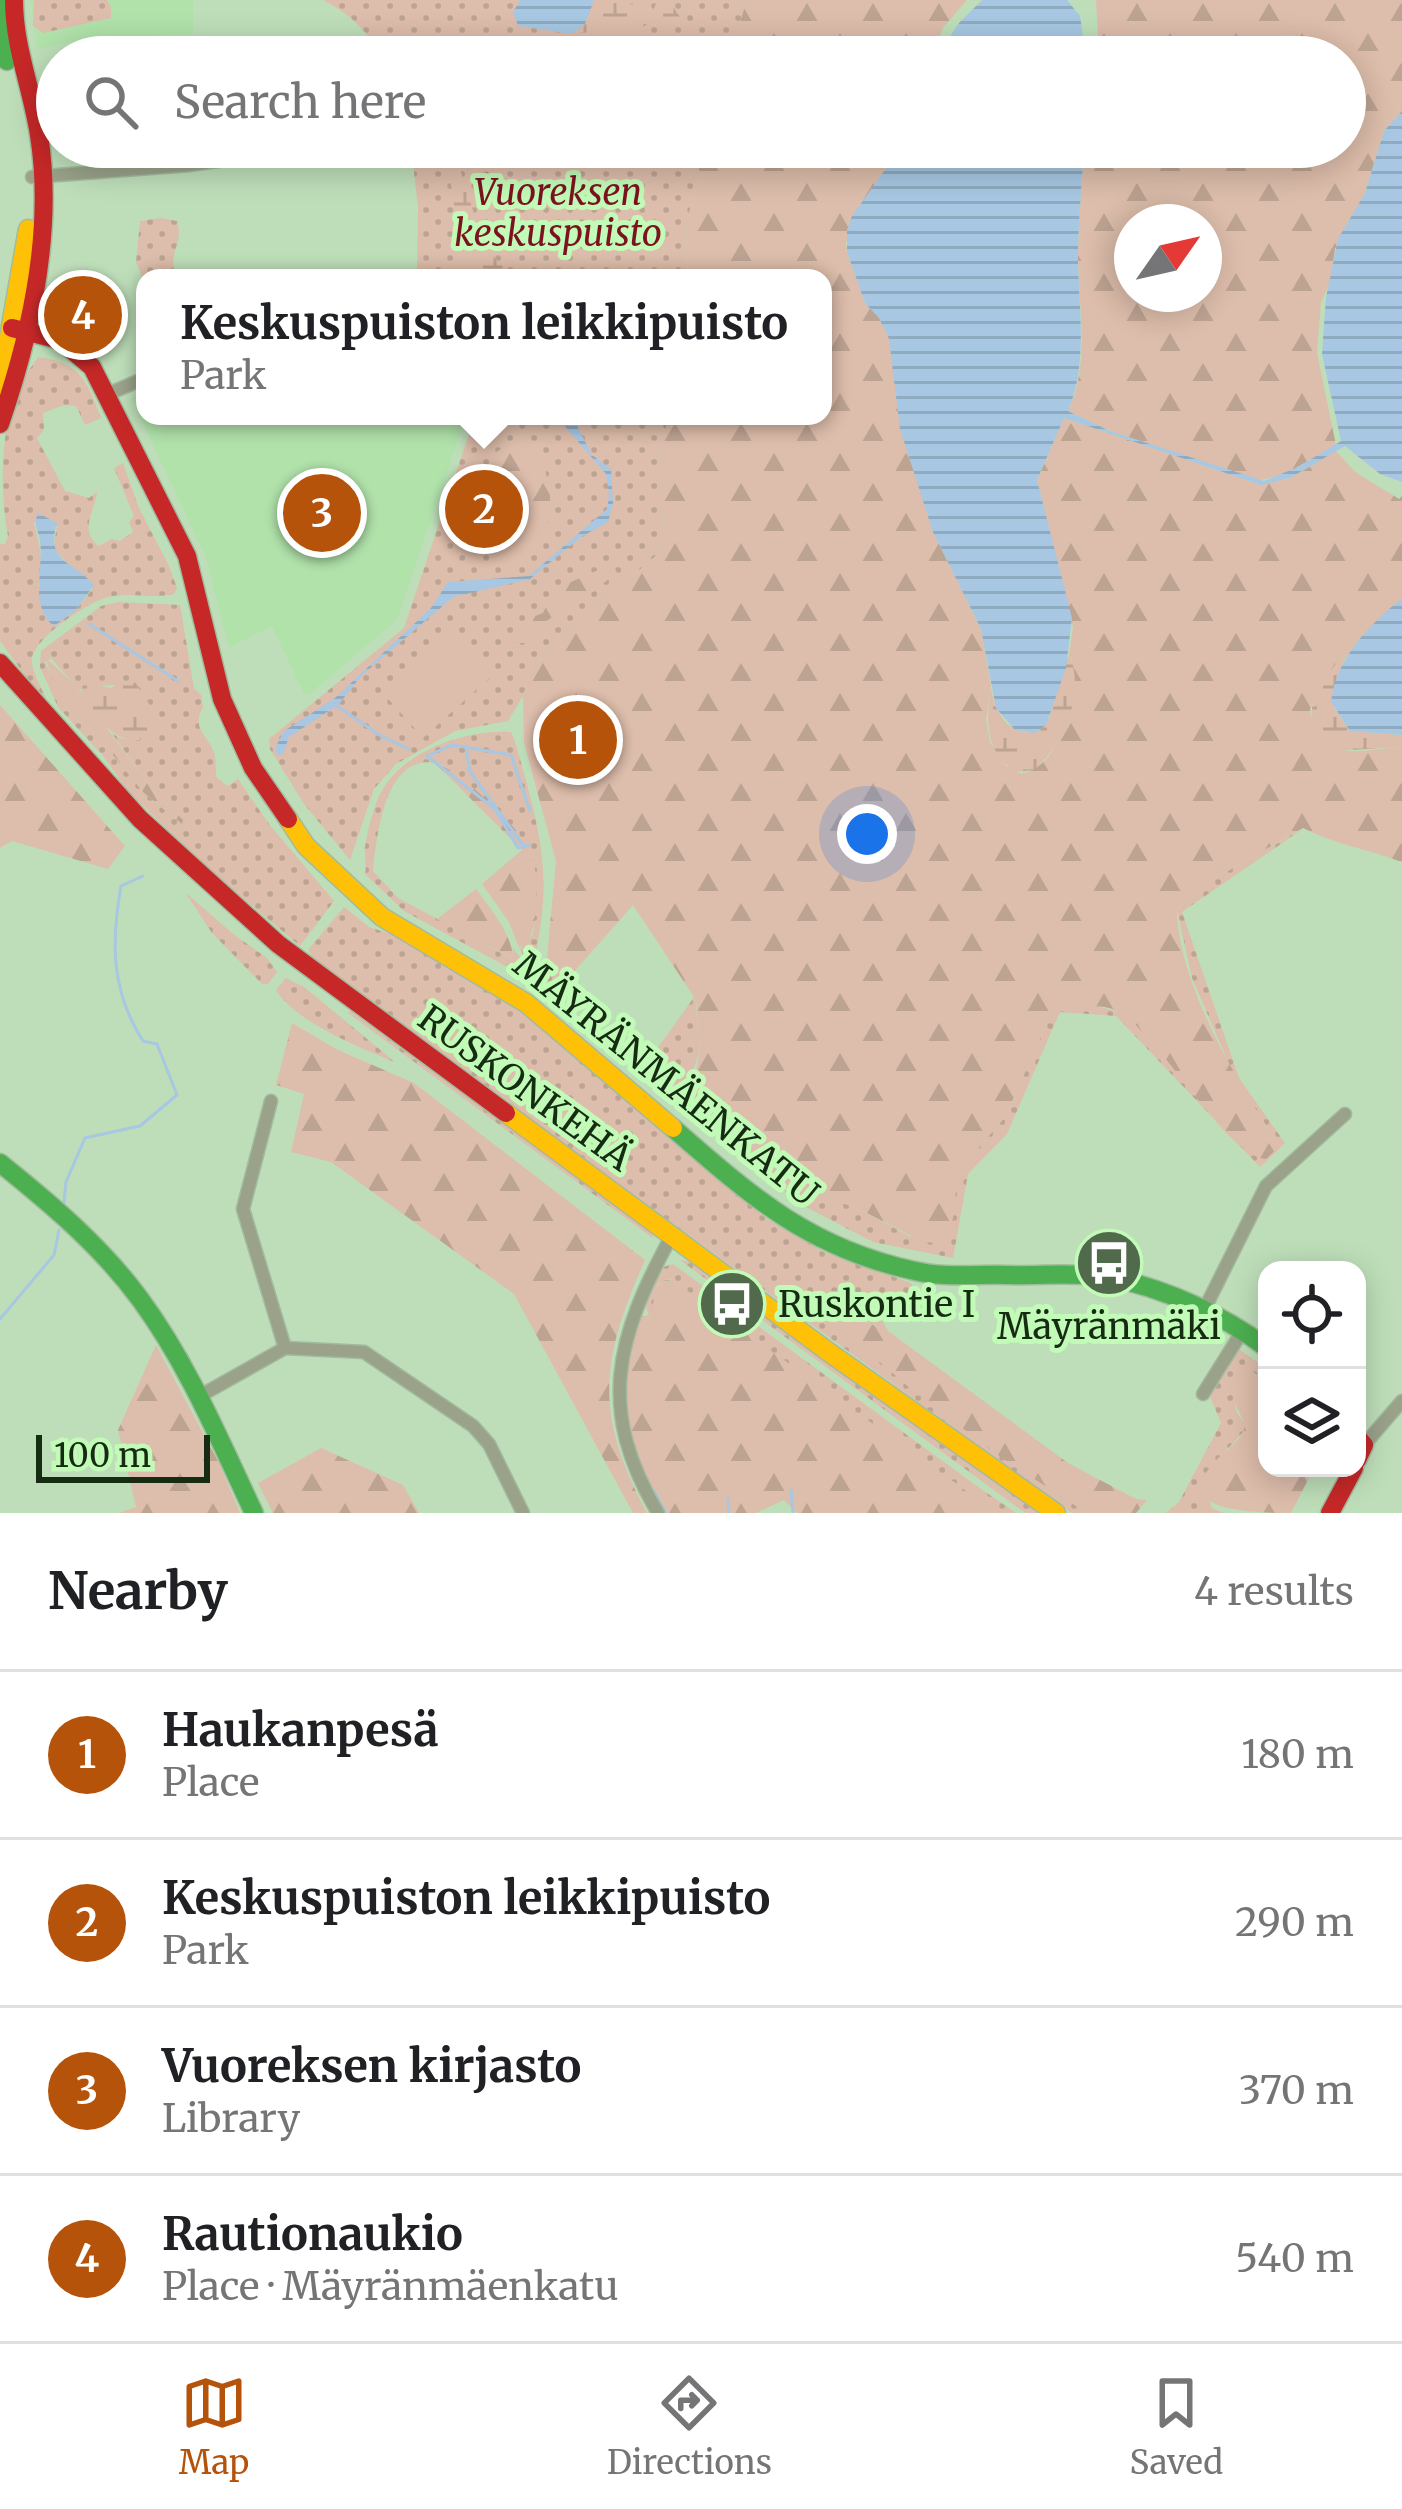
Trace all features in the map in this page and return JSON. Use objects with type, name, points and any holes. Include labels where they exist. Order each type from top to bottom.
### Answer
[{"type":"street","points":[[1,0],[6,49],[36,123]]},
{"type":"street","points":[[6,49],[14,0]]},
{"type":"street","points":[[0,388],[39,168]]},
{"type":"street","points":[[39,176],[149,168]]},
{"type":"street","points":[[0,424],[12,328]]},
{"type":"street","name":"MÄYRÄNMÄENKATU","points":[[12,328],[73,347],[92,367],[187,556],[222,699],[253,768],[305,846],[382,917],[526,1003],[761,1204],[817,1239],[875,1262],[922,1273],[1107,1277],[1177,1297],[1258,1341]]},
{"type":"street","points":[[108,394],[136,382]]},
{"type":"street","name":"RUSKONKEHÄ","points":[[0,663],[140,819],[314,973],[1056,1513]]},
{"type":"street","points":[[272,1101],[243,1209],[285,1348]]},
{"type":"street","points":[[1204,1310],[1266,1186],[1345,1114]]},
{"type":"street","points":[[0,1163],[86,1237],[155,1321],[198,1396],[254,1513]]},
{"type":"street","points":[[658,1513],[630,1458],[619,1402],[620,1372],[636,1309],[671,1237]]},
{"type":"street","points":[[1203,1394],[1243,1330]]},
{"type":"street","points":[[198,1396],[285,1348],[364,1352],[473,1426],[489,1444],[524,1513]]},
{"type":"street","points":[[1366,1443],[1402,1402]]},
{"type":"street","points":[[1330,1513],[1347,1477]]},
{"type":"shaded area","points":[[31,0],[193,0],[193,34],[36,36],[36,41]]},
{"type":"shaded area","points":[[144,425],[463,425],[397,620],[308,695],[272,626],[229,648],[206,557]]},
{"type":"green space","points":[[34,0],[107,0],[111,18],[43,33],[33,26]]},
{"type":"green space","points":[[323,0],[747,0],[736,36],[367,36]]},
{"type":"green space","points":[[593,0],[625,0],[644,13],[654,9],[657,0],[668,0],[680,17],[652,21],[630,36],[577,32]]},
{"type":"green space","points":[[747,0],[967,0],[940,36],[736,36]]},
{"type":"green space","points":[[1096,0],[1402,0],[1402,111],[1384,131],[1365,193],[1335,249],[1330,283],[1321,302],[1317,353],[1336,445],[1287,473],[1258,481],[1110,431],[1068,411],[1079,375],[1078,247],[1083,168],[1366,168],[1366,36],[1098,36]]},
{"type":"green space","name":"Vuoreksen keskuspuisto","points":[[413,168],[699,168],[686,227],[688,269],[417,269]]},
{"type":"green space","points":[[446,168],[461,168],[484,246],[501,269],[451,269],[452,189]]},
{"type":"green space","points":[[699,168],[888,168],[860,204],[847,252],[865,303],[879,317],[889,339],[907,447],[933,532],[981,629],[991,686],[986,720],[990,742],[1006,766],[1021,774],[1037,767],[1057,743],[1072,659],[1073,627],[1037,480],[1064,418],[1261,485],[1290,478],[1336,451],[1355,472],[1399,499],[1402,496],[1402,598],[1339,660],[1310,709],[1322,739],[1332,746],[1356,751],[1402,747],[1402,862],[1303,828],[1203,885],[1177,910],[1187,968],[1212,1031],[1277,1141],[1277,1149],[1266,1159],[1230,1137],[1131,1021],[1106,1007],[1061,1008],[1052,1012],[1005,1117],[958,1172],[948,1233],[937,1243],[923,1242],[861,1210],[772,1175],[704,1120],[691,1099],[700,1050],[696,1000],[633,905],[564,983],[545,980],[556,861],[524,743],[523,696],[529,676],[548,649],[657,555],[663,524],[658,450],[667,425],[832,425],[832,269],[688,269],[686,227]]},
{"type":"green space","points":[[140,221],[177,221],[174,269],[139,269]]},
{"type":"green space","points":[[38,357],[64,364],[80,375],[101,418],[85,425],[76,406],[64,405],[43,413],[44,430],[37,438],[65,491],[89,498],[97,492],[89,527],[92,539],[98,546],[133,532],[129,522],[134,516],[114,468],[123,463],[177,588],[174,594],[108,597],[61,624],[34,653],[32,662],[43,700],[0,641],[0,544],[8,536],[5,443],[17,389]],"holes":[[[34,523],[57,526],[53,549],[93,588],[75,611],[38,586],[41,563]]]},
{"type":"green space","points":[[472,425],[667,425],[658,450],[663,524],[657,555],[548,649],[508,721],[455,731],[396,764],[374,789],[350,860],[304,804],[270,749],[269,739],[404,628]]},
{"type":"green space","points":[[518,439],[533,443],[541,458],[550,514],[538,547],[509,566],[505,547],[512,523],[498,484],[496,452]]},
{"type":"green space","points":[[610,565],[617,572],[571,610],[546,620],[528,643],[515,643],[515,624],[543,613],[555,589]]},
{"type":"green space","points":[[118,602],[180,605],[194,688],[203,707],[200,728],[213,749],[217,778],[228,786],[238,779],[334,901],[300,946],[206,867],[128,791],[58,707],[40,667],[41,651],[101,606]],"holes":[[[51,658],[79,690],[136,684],[155,714],[139,740],[111,732],[182,824],[144,793],[64,704],[45,662]]]},
{"type":"green space","points":[[451,630],[493,675],[423,738],[382,692]]},
{"type":"green space","points":[[1357,642],[1343,662],[1333,706],[1350,731],[1402,735],[1402,747],[1334,751],[1313,723],[1312,709],[1323,681]]},
{"type":"green space","points":[[1069,654],[1075,684],[1062,733],[1033,770],[1015,772],[992,744],[988,723],[991,687],[1005,721],[1019,731],[1039,731],[1049,718]]},
{"type":"green space","points":[[46,658],[75,685],[182,824],[144,793],[64,704]]},
{"type":"green space","points":[[121,681],[136,683],[155,714],[152,733],[141,738],[120,736],[80,694],[84,683],[111,688]]},
{"type":"green space","points":[[0,705],[125,846],[108,869],[12,841],[0,848]]},
{"type":"green space","points":[[511,732],[541,848],[542,911],[534,962],[526,960],[518,945],[521,949],[533,934],[533,858],[443,765],[424,763],[408,768],[396,781],[382,817],[373,871],[398,898],[512,959],[513,948],[531,980],[404,911],[365,874],[373,812],[386,784],[399,770],[453,740]]},
{"type":"green space","points":[[434,762],[487,800],[530,850],[536,901],[533,929],[524,949],[482,884],[522,850]]},
{"type":"green space","points":[[1304,828],[1182,912],[1239,1078],[1285,1143],[1260,1167],[1116,1016],[1060,1012],[1007,1134],[968,1174],[953,1258],[873,1242],[802,1205],[618,1055],[631,1039],[652,1056],[695,996],[700,1050],[694,1068],[704,1120],[772,1175],[861,1210],[911,1237],[1005,1117],[1052,1012],[1059,1007],[1096,1006],[1120,1012],[1238,1085],[1192,978],[1177,910],[1203,885]]},
{"type":"green space","points":[[476,889],[505,931],[513,959],[437,919]]},
{"type":"green space","points":[[185,892],[267,958],[277,972],[268,984],[262,984],[212,933]]},
{"type":"green space","points":[[344,907],[369,927],[394,935],[481,982],[525,1013],[767,1219],[824,1252],[911,1283],[914,1289],[891,1304],[882,1320],[888,1331],[855,1317],[842,1329],[961,1426],[1087,1513],[1072,1513],[1059,1505],[317,964],[308,950]]},
{"type":"green space","points":[[286,978],[304,987],[395,1062],[330,1033],[298,1012],[276,990]]},
{"type":"green space","points":[[348,1013],[650,1231],[654,1239]]},
{"type":"green space","points":[[292,1023],[338,1050],[414,1083],[645,1260],[619,1328],[609,1387],[618,1445],[647,1513],[633,1513],[514,1294],[331,1162],[291,1152],[304,1094],[276,1085]]},
{"type":"green space","points":[[680,1260],[694,1262],[736,1301]]},
{"type":"green space","points":[[673,1264],[1016,1513],[997,1513],[670,1279],[658,1284],[651,1315],[629,1352],[640,1317],[649,1315],[644,1303],[663,1267]]},
{"type":"green space","points":[[664,1280],[674,1281],[997,1513],[797,1513],[784,1500],[756,1513],[664,1513],[637,1456],[624,1396],[629,1353]]},
{"type":"green space","points":[[738,1302],[767,1316],[1040,1513],[1017,1507]]},
{"type":"green space","points":[[850,1316],[888,1331],[1068,1463],[1136,1499],[1147,1500],[1136,1513],[1087,1513],[1005,1460],[913,1391],[842,1329],[842,1320]]},
{"type":"green space","points":[[156,1345],[240,1513],[119,1513],[136,1507],[118,1430]]},
{"type":"green space","points":[[1239,1349],[1258,1363],[1258,1376],[1251,1370],[1233,1391],[1244,1431],[1209,1469],[1203,1485],[1212,1508],[1224,1513],[1166,1513],[1179,1502],[1221,1423],[1209,1394]]},
{"type":"green space","points":[[1251,1370],[1258,1376],[1258,1477],[1309,1477],[1291,1513],[1226,1507],[1203,1494],[1201,1484],[1209,1469],[1242,1434],[1243,1420],[1233,1397],[1239,1379]]},
{"type":"green space","points":[[321,1448],[403,1485],[419,1513],[273,1513],[258,1483]]},
{"type":"water","points":[[520,0],[593,3],[585,24],[572,34],[518,26],[513,12]]},
{"type":"water","points":[[982,0],[1067,0],[1080,16],[1083,36],[950,36]]},
{"type":"water","points":[[1402,111],[1402,482],[1380,474],[1345,446],[1290,478],[1261,485],[1064,418],[1037,480],[1072,618],[1066,668],[1046,725],[1035,733],[1015,730],[996,708],[981,629],[933,532],[900,429],[889,339],[865,303],[847,252],[852,216],[886,168],[1083,168],[1080,356],[1068,411],[1110,431],[1264,481],[1341,441],[1322,354],[1326,297],[1338,239],[1365,193],[1384,131]]},
{"type":"water","points":[[564,425],[577,425],[592,455],[611,469],[613,503],[608,522],[581,537],[530,579],[453,597],[361,676],[339,704],[289,737],[278,756],[275,748],[284,731],[335,698],[431,608],[448,582],[529,576],[607,509],[606,474]]},
{"type":"water","points":[[38,513],[57,523],[58,554],[94,585],[75,611],[54,626],[40,598]]},
{"type":"water","points":[[1402,598],[1402,735],[1350,731],[1331,702],[1334,686],[1366,631]]},
{"type":"waterway","points":[[89,624],[178,681]]},
{"type":"waterway","points":[[334,704],[409,749]]},
{"type":"waterway","points":[[529,845],[518,848],[495,809],[427,756],[452,745],[511,755],[530,811]]},
{"type":"waterway","points":[[466,747],[470,772],[523,845]]},
{"type":"waterway","points":[[64,1202],[66,1182],[85,1138],[140,1126],[177,1095],[157,1044],[143,1041],[132,1022],[116,966],[121,886],[143,876]]},
{"type":"waterway","points":[[0,1319],[54,1255],[59,1230]]},
{"type":"waterway","points":[[791,1490],[793,1513]]},
{"type":"waterway","points":[[654,1491],[666,1513]]},
{"type":"waterway","points":[[728,1498],[729,1513]]},
{"type":"traffic: fast","points":[[1,0],[7,61]]},
{"type":"traffic: fast","points":[[673,1128],[756,1198],[844,1249],[926,1273],[1108,1277],[1171,1295],[1258,1342]]},
{"type":"traffic: fast","points":[[0,1163],[92,1243],[140,1299],[188,1376],[254,1513]]},
{"type":"traffic: slow","points":[[0,388],[28,229]]},
{"type":"traffic: slow","points":[[288,819],[306,846],[382,917],[526,1003],[673,1128]]},
{"type":"traffic: slow","points":[[506,1113],[1056,1513]]},
{"type":"traffic: jam","points":[[14,0],[36,121]]},
{"type":"traffic: jam","points":[[0,424],[37,281],[43,168]]},
{"type":"traffic: jam","points":[[12,328],[60,340],[92,367],[187,556],[222,699],[253,768],[288,819]]},
{"type":"traffic: jam","points":[[0,663],[140,819],[278,944],[506,1113]]},
{"type":"traffic: jam","points":[[1330,1513],[1349,1477]]},
{"type":"place","name":"Rautionaukio","points":[[83,315]]},
{"type":"place","name":"Keskuspuiston leikkipuisto","points":[[484,509]]},
{"type":"place","name":"Vuoreksen kirjasto","points":[[322,513]]},
{"type":"place","name":"Haukanpesä","points":[[578,740]]},
{"type":"place","name":"Mäyränmäki","points":[[1109,1263]]},
{"type":"place","name":"Ruskontie I","points":[[732,1304]]}]
